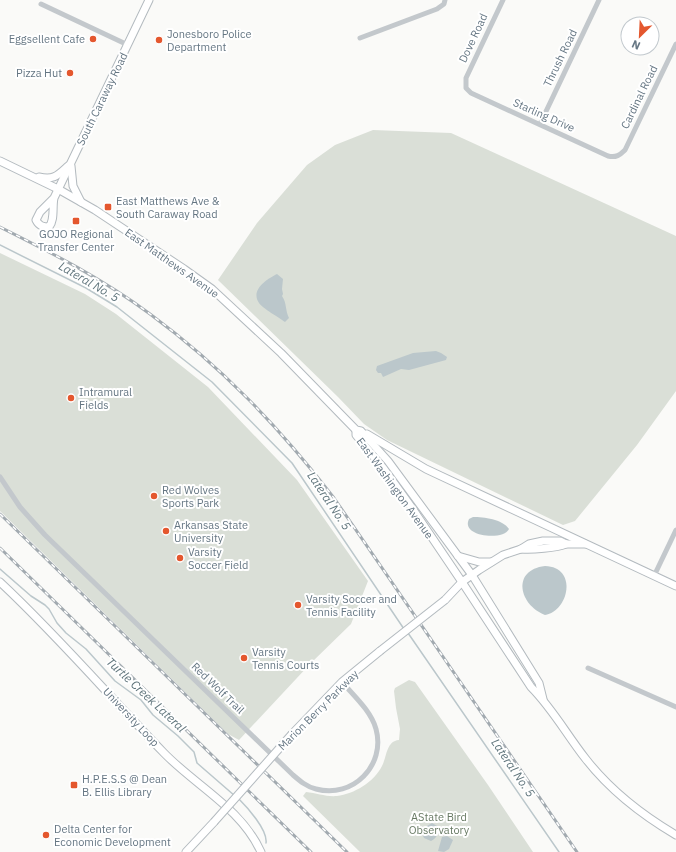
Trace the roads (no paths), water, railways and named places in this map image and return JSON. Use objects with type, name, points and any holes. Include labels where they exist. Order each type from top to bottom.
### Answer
[{"type":"street","name":"South Caraway Road","points":[[54,198],[149,0]]},
{"type":"street","points":[[360,38],[437,9],[444,4],[446,0]]},
{"type":"street","name":"Dove Road","points":[[466,86],[466,78],[503,0]]},
{"type":"street","name":"Thrush Road","points":[[540,124],[599,0]]},
{"type":"street","points":[[41,4],[128,45]]},
{"type":"street","name":"Cardinal Road","points":[[618,156],[625,150],[676,44]]},
{"type":"street","name":"Starling Drive","points":[[466,86],[471,93],[608,156],[618,156]]},
{"type":"street","name":"East Matthews Avenue","points":[[0,161],[85,204],[212,289],[281,353],[358,430]]},
{"type":"street","points":[[28,175],[48,179],[57,177],[71,163]]},
{"type":"street","points":[[71,163],[73,188],[85,204]]},
{"type":"street","points":[[358,430],[426,469],[676,586]]},
{"type":"street","name":"East Washington Avenue","points":[[543,699],[539,684],[472,575],[388,461],[358,430],[356,435],[384,469],[462,582],[531,687],[543,699],[574,743],[600,775],[633,805],[661,826],[676,835]]},
{"type":"street","name":"Red Wolf Trail","points":[[0,477],[20,507],[46,535],[293,775],[302,783],[318,790],[335,791],[355,784],[367,773],[377,754],[378,737],[374,721],[369,713],[342,682]]},
{"type":"street","points":[[654,576],[676,530]]},
{"type":"street","points":[[462,582],[503,555],[521,549],[529,544],[543,541],[560,541],[566,544],[588,544]]},
{"type":"street","points":[[457,555],[480,562],[491,562]]},
{"type":"street","name":"University Loop","points":[[0,582],[44,624],[165,754],[236,815],[245,825],[261,852]]},
{"type":"street","name":"Marion Berry Parkway","points":[[186,852],[292,734],[342,682],[445,600],[462,582]]},
{"type":"street","points":[[588,668],[676,707]]},
{"type":"waterway","name":"Lateral No. 5","points":[[0,245],[86,288],[117,307],[212,382],[292,463],[404,629]]},
{"type":"waterway","name":"Turtle Creek Lateral","points":[[0,569],[31,596],[45,605],[66,633],[86,649],[115,681],[141,700],[153,715],[194,752],[197,763],[235,796]]},
{"type":"waterway","name":"Lateral No. 5","points":[[408,633],[559,852]]},
{"type":"waterway","name":"Turtle Creek Lateral","points":[[238,798],[260,825],[264,832],[266,843]]},
{"type":"railway","points":[[0,227],[96,278],[150,314],[201,355],[271,423],[334,498],[577,852]]},
{"type":"railway","points":[[0,514],[347,852]]},
{"type":"railway","points":[[0,548],[311,852]]},
{"type":"place","name":"Eggsellent Cafe","points":[[93,39]]},
{"type":"place","name":"Jonesboro Police Department","points":[[159,40]]},
{"type":"place","name":"Pizza Hut","points":[[70,73]]},
{"type":"place","name":"East Matthews Ave & South Caraway Road","points":[[108,207]]},
{"type":"place","name":"GOJO Regional Transfer Center","points":[[76,221]]},
{"type":"place","name":"Intramural Fields","points":[[71,398]]},
{"type":"place","name":"Red Wolves Sports Park","points":[[154,496]]},
{"type":"place","name":"Arkansas State University","points":[[166,531]]},
{"type":"place","name":"Varsity Soccer Field","points":[[180,558]]},
{"type":"place","name":"Varsity Soccer and Tennis Facility","points":[[298,605]]},
{"type":"place","name":"Varsity Tennis Courts","points":[[244,658]]},
{"type":"place","name":"H.P.E.S.S @ Dean B. Ellis Library","points":[[74,785]]},
{"type":"place","name":"Delta Center for Economic Development","points":[[46,835]]},
{"type":"park label","name":"AState Bird Observatory","points":[[439,823]]}]
